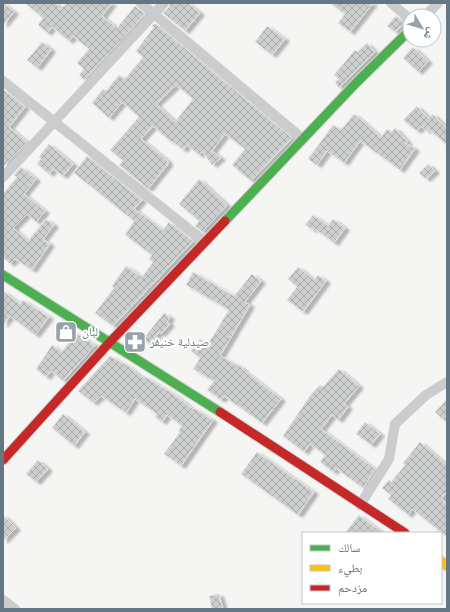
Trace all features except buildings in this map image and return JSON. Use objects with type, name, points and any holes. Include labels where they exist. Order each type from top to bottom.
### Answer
[{"type":"street","points":[[141,3],[303,139]]},
{"type":"street","points":[[3,177],[164,3]]},
{"type":"street","points":[[391,3],[402,12]]},
{"type":"street","points":[[3,460],[205,242],[357,82],[402,38]]},
{"type":"street","points":[[3,81],[205,242]]},
{"type":"street","points":[[3,275],[109,344],[252,433],[403,532]]},
{"type":"street","points":[[360,505],[389,459],[394,424],[426,395],[447,382]]},
{"type":"street","points":[[3,600],[15,609]]},
{"type":"traffic: fast","points":[[225,221],[357,82],[402,38]]},
{"type":"traffic: fast","points":[[3,275],[220,412]]},
{"type":"traffic: slow","points":[[442,562],[447,566]]},
{"type":"traffic: jam","points":[[3,460],[109,343],[225,221]]},
{"type":"traffic: jam","points":[[220,412],[403,532]]},
{"type":"place","name":"لبان","points":[[66,332]]},
{"type":"place","name":"صيدلية خنيفر","points":[[135,342]]}]
